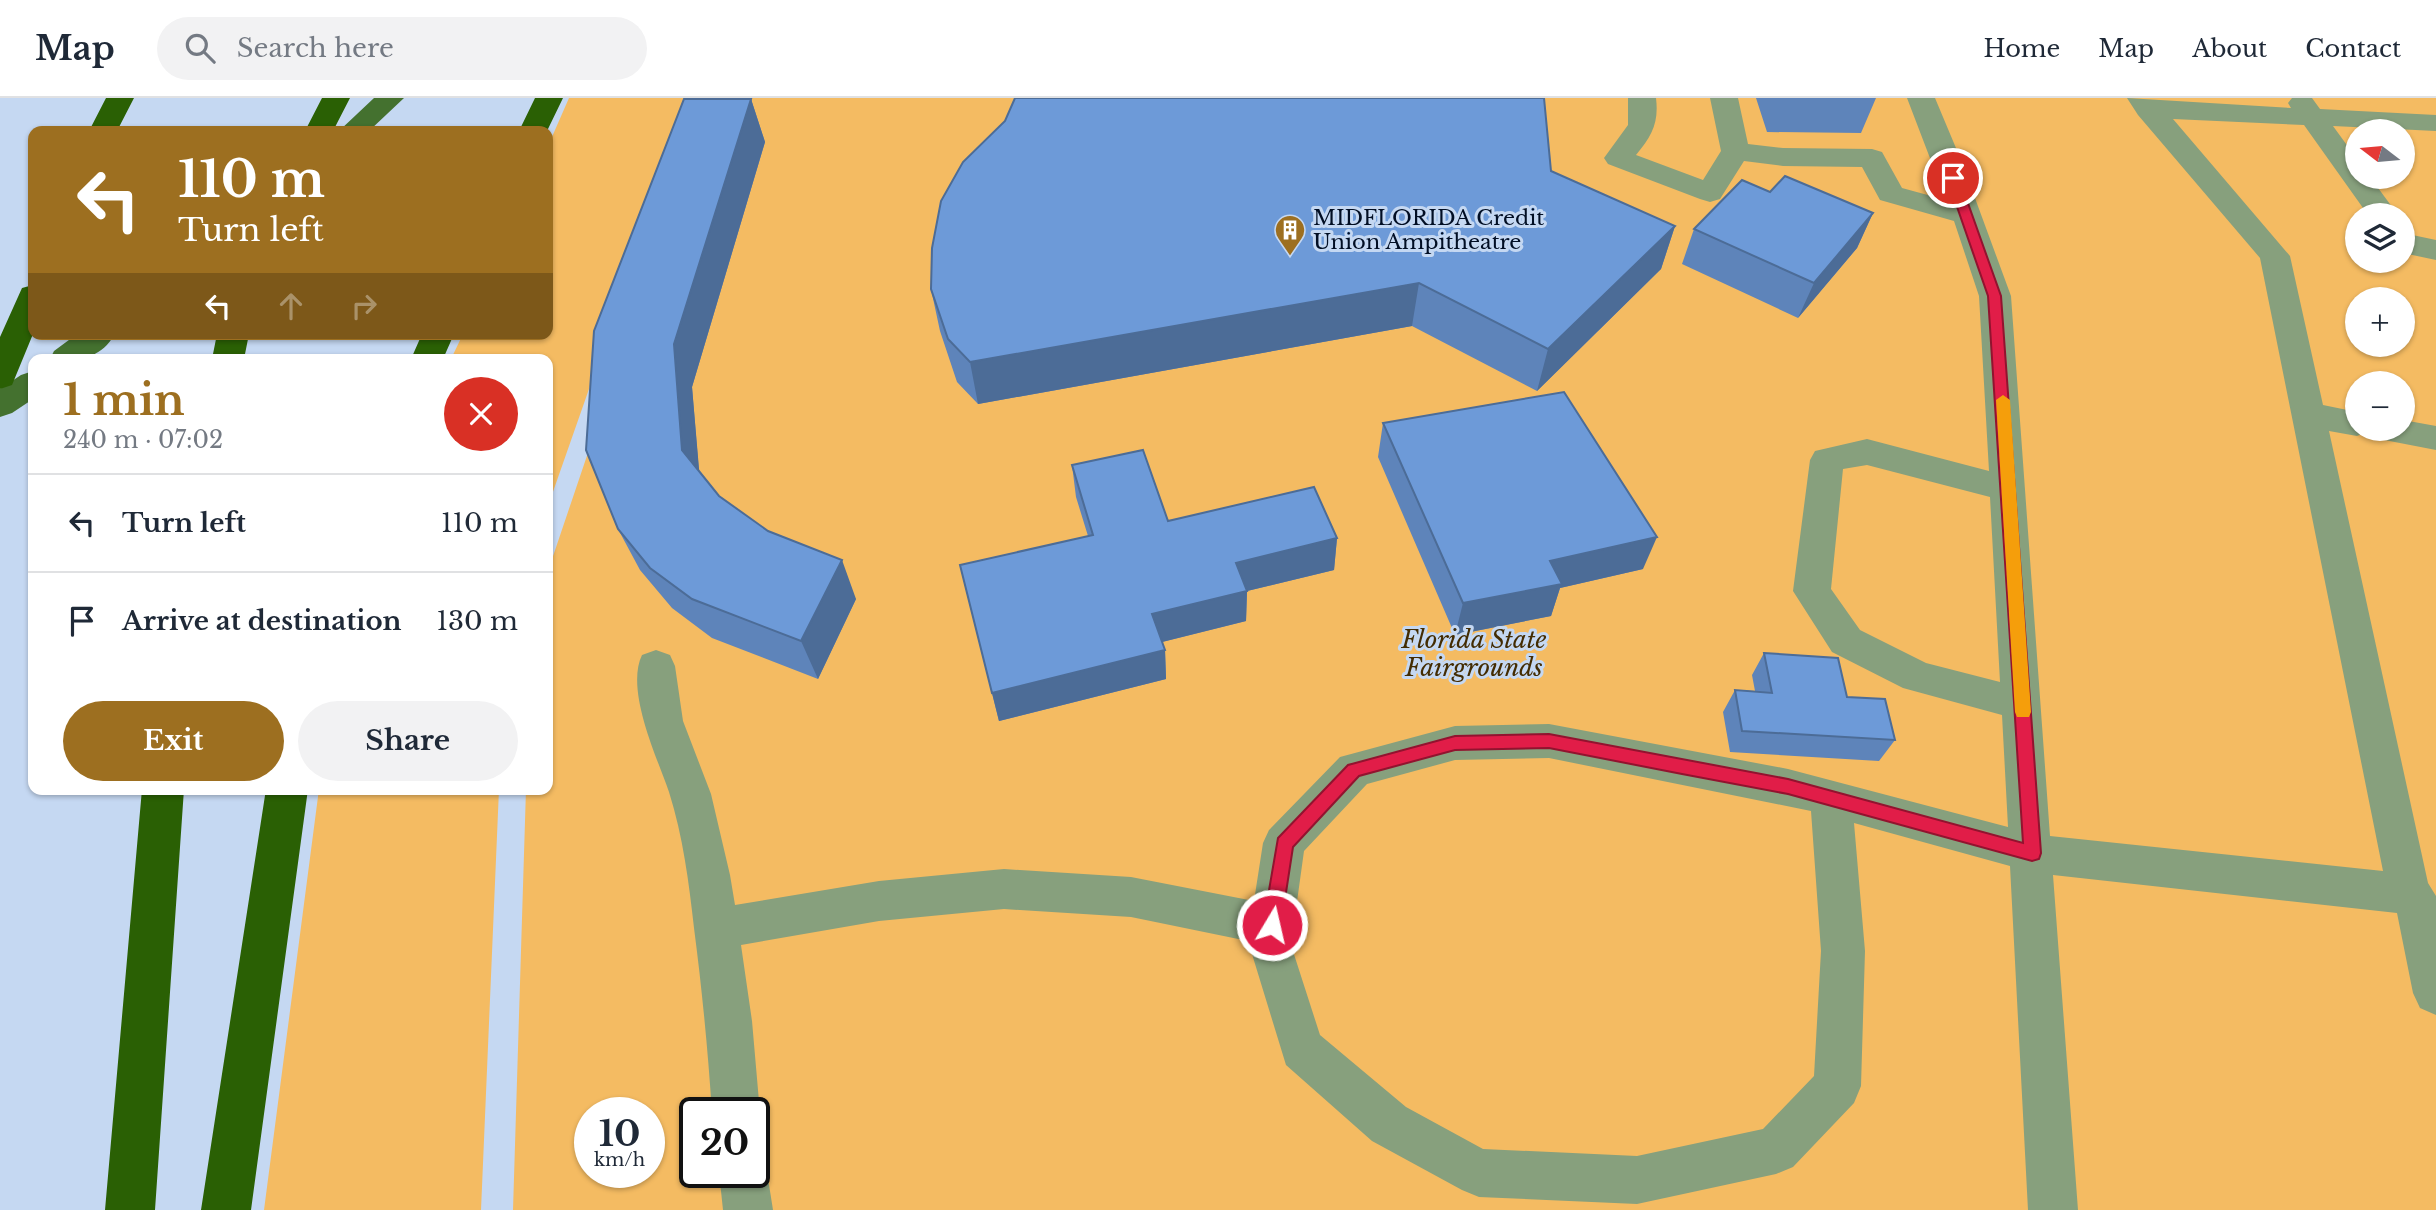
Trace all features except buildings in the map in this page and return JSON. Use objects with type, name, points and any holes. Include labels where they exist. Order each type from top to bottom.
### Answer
[{"type":"highway","points":[[106,126],[120,98]]},
{"type":"highway","points":[[322,126],[337,98]]},
{"type":"highway","points":[[535,126],[548,98]]},
{"type":"highway","points":[[0,377],[28,307]]},
{"type":"highway","points":[[130,1210],[163,795]]},
{"type":"highway","points":[[226,1210],[286,795]]},
{"type":"main road","points":[[359,126],[386,102]]},
{"type":"main road","points":[[73,354],[91,340]]},
{"type":"main road","points":[[0,405],[28,386]]},
{"type":"lane","points":[[1642,98],[1645,117],[1643,126],[1618,158],[1710,193],[1735,151],[1724,98]]},
{"type":"lane","points":[[1921,98],[1995,296],[2053,1210]]},
{"type":"lane","points":[[2145,104],[2305,108],[2436,123]]},
{"type":"lane","points":[[2145,104],[2276,256],[2420,901],[2436,993]]},
{"type":"lane","points":[[2305,108],[2373,203]]},
{"type":"lane","points":[[1735,151],[1783,157],[1872,158],[1890,194],[1966,215]]},
{"type":"lane","points":[[2415,246],[2436,250]]},
{"type":"lane","points":[[2310,415],[2345,422]]},
{"type":"lane","points":[[2415,434],[2436,438]]},
{"type":"lane","points":[[2008,489],[1867,452],[1827,460],[1812,591],[1846,641],[1917,677],[2022,704]]},
{"type":"lane","points":[[656,666],[663,721],[690,794],[709,875],[729,1021],[735,1097]]},
{"type":"lane","points":[[1831,798],[1843,951],[1837,1086],[1776,1150],[1637,1180],[1479,1172],[1388,1124],[1302,1049],[1269,945],[1284,843],[1354,770],[1455,743],[1549,741],[1788,787],[1831,798],[2032,853],[2420,901]]},
{"type":"lane","points":[[716,929],[879,901],[1004,889],[1131,897],[1272,925]]},
{"type":"lane","points":[[745,1188],[748,1210]]},
{"type":"green space","points":[[569,98],[691,98],[553,492],[553,354],[453,354],[460,340],[553,340],[553,135]]},
{"type":"green space","name":"Florida State Fairgrounds","points":[[708,98],[2436,98],[2436,1210],[513,1210],[526,795],[553,795],[553,556]]},
{"type":"green space","points":[[318,795],[499,795],[481,1210],[264,1210]]},
{"type":"slow traffic","points":[[2003,400],[2023,712]]},
{"type":"place","name":"MIDFLORIDA Credit Union Ampitheatre","points":[[1290,257]]},
{"type":"route","points":[[1272,925],[1284,843],[1354,770],[1455,743],[1549,741],[1682,766],[1788,787],[2032,853],[1995,296],[1953,178]]}]
